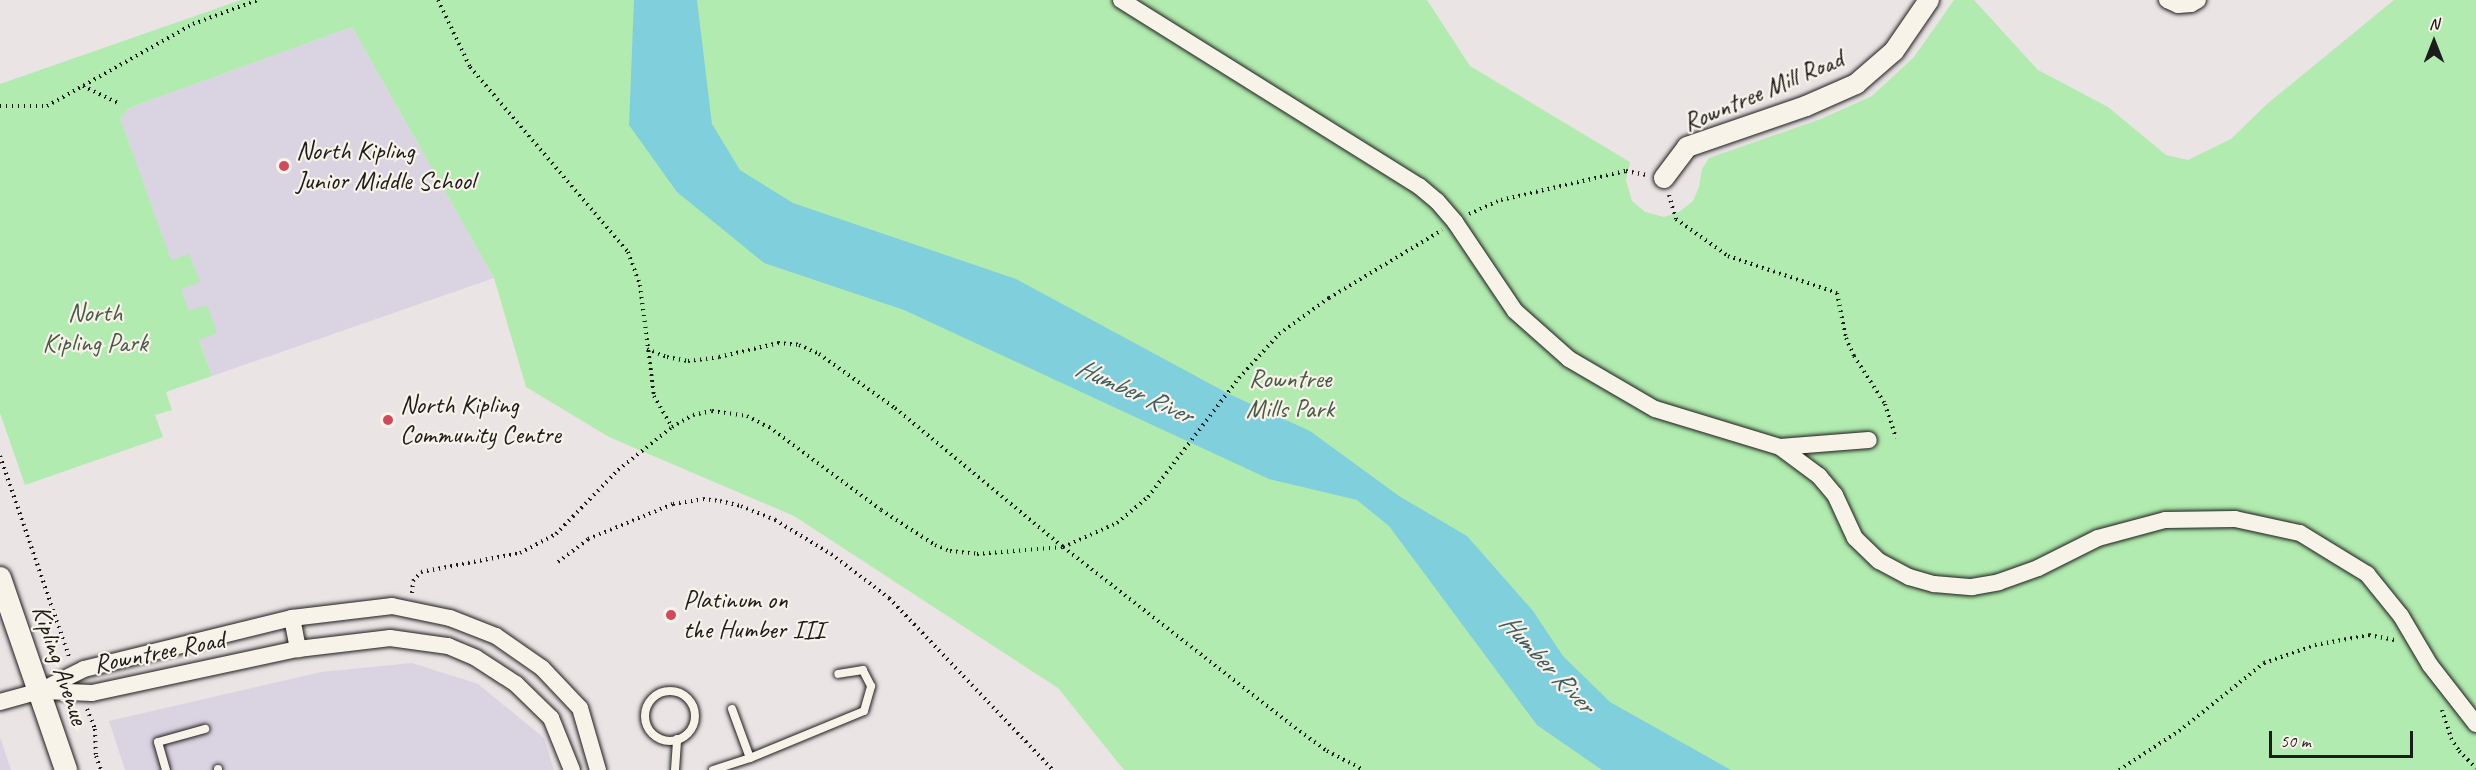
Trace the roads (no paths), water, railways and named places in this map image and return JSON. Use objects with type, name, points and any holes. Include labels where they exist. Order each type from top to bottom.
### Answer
[{"type":"main road","name":"Kipling Avenue","points":[[0,578],[66,770]]},
{"type":"street","points":[[1121,0],[1419,186],[1437,201],[1455,222],[1515,311],[1569,359],[1655,409],[1780,447],[1819,476],[1835,495],[1855,538],[1879,561],[1909,577],[1934,584],[1972,587],[1999,582],[2038,568],[2098,538],[2164,520],[2235,519],[2300,534],[2367,574],[2401,616],[2430,665],[2476,724]]},
{"type":"street","name":"Rowntree Mill Road","points":[[1664,178],[1687,147],[1806,106],[1856,84],[1894,51],[1929,0]]},
{"type":"street","points":[[2168,0],[2178,5],[2191,4],[2198,0]]},
{"type":"street","points":[[1780,447],[1869,440]]},
{"type":"street","name":"Rowntree Road","points":[[40,691],[84,669],[292,618],[392,606],[450,618],[496,636],[542,668],[580,708],[598,770]]},
{"type":"street","points":[[292,618],[298,649]]},
{"type":"street","name":"Rowntree Road","points":[[40,691],[92,693],[298,649],[390,638],[448,646],[476,658],[516,684],[551,718],[572,770]]},
{"type":"street","points":[[0,702],[40,691]]},
{"type":"lane","points":[[713,770],[750,758],[864,711],[872,686],[863,670],[838,674]]},
{"type":"lane","points":[[663,692],[679,693],[693,706],[693,725],[677,740],[660,739],[646,725],[646,706],[652,698],[663,692]]},
{"type":"lane","points":[[732,709],[750,758]]},
{"type":"lane","points":[[166,770],[158,742],[205,729]]},
{"type":"lane","points":[[675,770],[677,740]]},
{"type":"water","name":"Humber River","points":[[634,0],[697,0],[712,124],[740,170],[793,203],[1016,279],[1229,394],[1310,431],[1399,496],[1467,536],[1533,611],[1563,656],[1610,702],[1731,770],[1602,770],[1537,725],[1389,526],[1357,500],[1269,479],[904,310],[764,263],[677,192],[629,125]]},
{"type":"place","name":"North Kipling Junior Middle School","points":[[284,166]]},
{"type":"place","name":"North Kipling Community Centre","points":[[388,420]]},
{"type":"place","name":"Platinum on the Humber III","points":[[671,615]]},
{"type":"park label","name":"North Kipling Park","points":[[95,328]]},
{"type":"park label","name":"Rowntree Mills Park","points":[[1290,394]]}]
